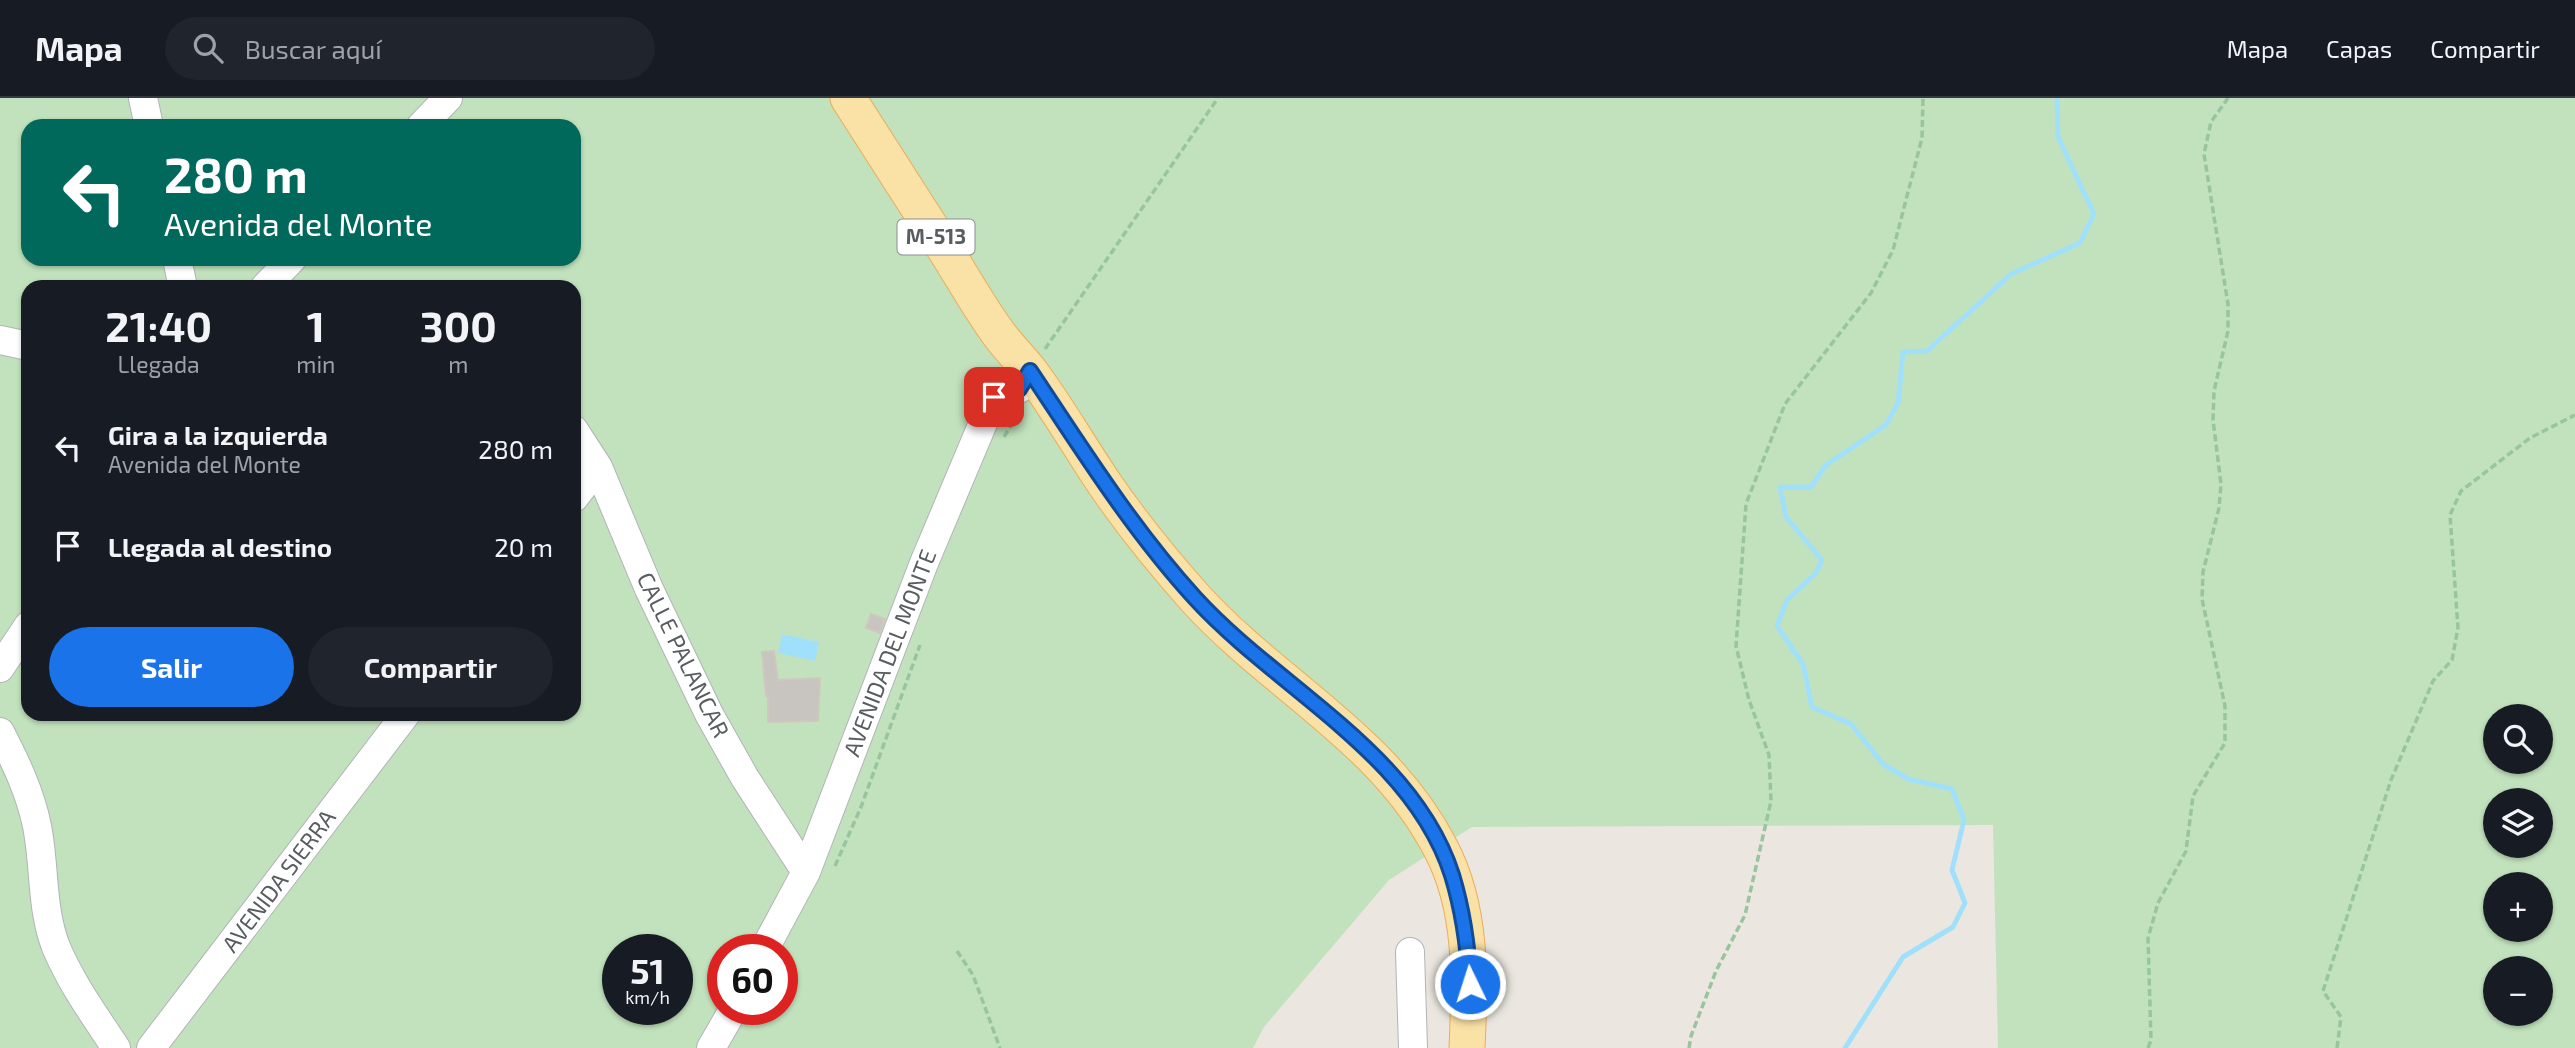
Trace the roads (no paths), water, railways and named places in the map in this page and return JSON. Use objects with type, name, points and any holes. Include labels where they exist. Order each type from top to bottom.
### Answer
[{"type":"main road","name":"M-513","points":[[848,98],[997,332],[1030,371],[1113,496],[1149,544],[1224,627],[1362,744],[1412,801],[1441,848],[1460,905],[1468,944],[1470,984],[1467,1048]]},
{"type":"main road","points":[[861,98],[875,119],[901,147]]},
{"type":"main road","name":"M-513","points":[[871,98],[1011,325],[1030,371]]},
{"type":"street","points":[[143,98],[148,119]]},
{"type":"street","points":[[428,119],[448,98]]},
{"type":"street","points":[[272,280],[285,266]]},
{"type":"street","points":[[0,340],[21,344]]},
{"type":"street","name":"AVENIDA DEL MONTE","points":[[773,934],[806,872],[925,563],[994,397],[1019,389],[1030,371]]},
{"type":"street","name":"CALLE PALANCAR","points":[[581,441],[598,467],[649,589],[709,714],[745,779],[806,872]]},
{"type":"street","points":[[581,489],[598,467]]},
{"type":"street","points":[[0,668],[21,636]]},
{"type":"street","name":"AVENIDA SIERRA","points":[[151,1048],[401,721]]},
{"type":"street","points":[[0,732],[25,783],[37,828],[47,914],[56,947],[75,985],[116,1048]]},
{"type":"street","points":[[1410,952],[1413,1048]]},
{"type":"street","points":[[711,1048],[724,1025]]},
{"type":"water","points":[[782,634],[819,642],[815,661],[778,653]]},
{"type":"waterway","points":[[1845,1048],[1903,957],[1953,927],[1965,903],[1952,870],[1964,820],[1952,789],[1908,779],[1883,764],[1851,724],[1812,707],[1803,664],[1777,626],[1787,600],[1816,573],[1822,560],[1786,517],[1780,487],[1811,487],[1826,465],[1886,425],[1898,403],[1903,352],[1927,351],[2011,274],[2080,243],[2094,214],[2058,137],[2057,98]]}]
